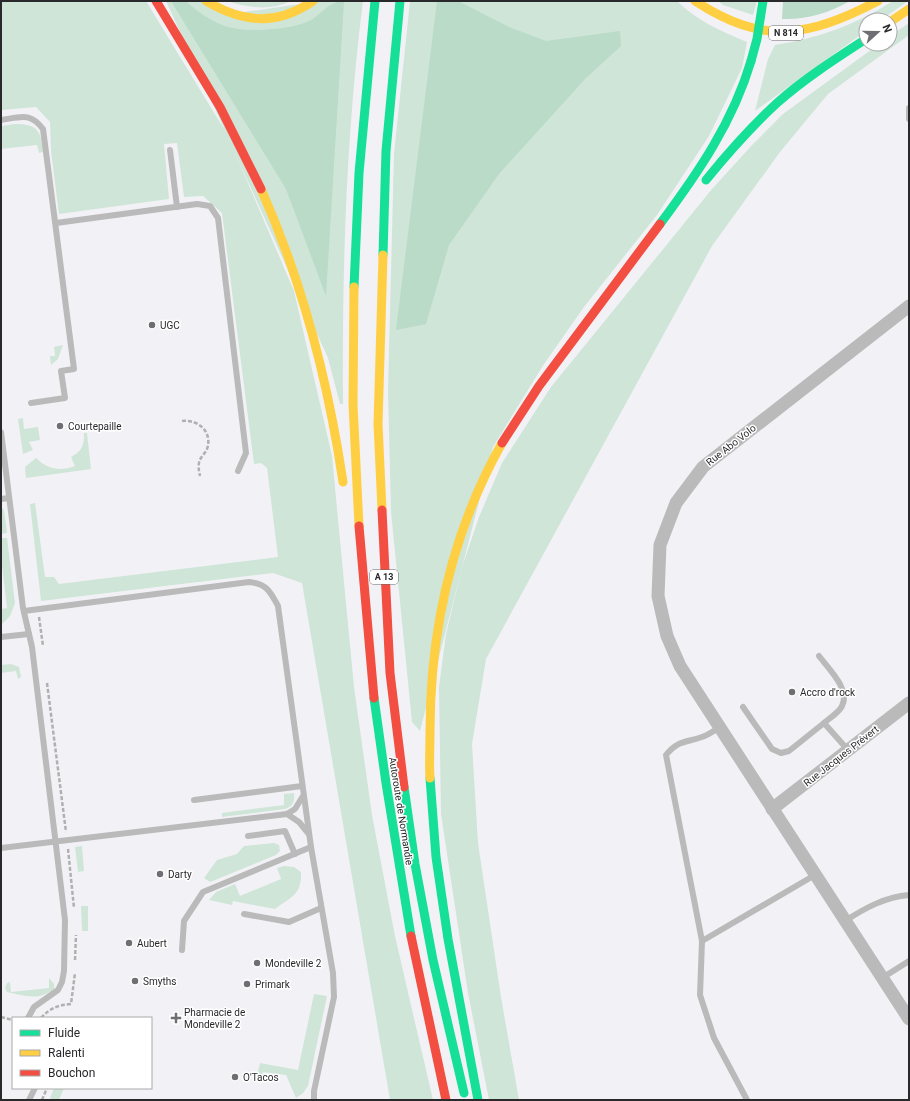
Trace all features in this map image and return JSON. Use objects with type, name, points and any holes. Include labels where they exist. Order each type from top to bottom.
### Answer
[{"type":"highway","points":[[156,1],[243,150],[263,192],[284,244],[308,315],[323,366],[338,445],[344,488]]},
{"type":"highway","points":[[206,1],[234,15],[259,19],[282,16],[313,1]]},
{"type":"highway","name":"A 13","points":[[358,522],[355,460],[355,284],[364,113],[375,1]]},
{"type":"highway","name":"A 13","points":[[400,1],[386,151],[378,424],[390,673],[401,768],[417,871],[433,960],[465,1100]]},
{"type":"highway","name":"N 814","points":[[696,1],[720,17],[741,26],[761,32],[786,33],[822,27],[878,1]]},
{"type":"highway","points":[[478,1100],[443,903],[431,798],[428,756],[429,691],[442,599],[464,526],[474,500],[500,446],[529,400],[695,176],[717,142],[744,88],[757,39],[762,1]]},
{"type":"highway","points":[[898,17],[909,9]]},
{"type":"highway","points":[[700,187],[742,137],[777,103],[807,79],[858,44]]},
{"type":"highway","points":[[654,232],[685,205]]},
{"type":"highway","points":[[348,502],[358,522]]},
{"type":"highway","name":"Autoroute de Normandie","points":[[358,522],[369,657],[382,759],[414,950],[446,1100]]},
{"type":"street","name":"Rue Abo Volo","points":[[909,306],[704,467],[676,504],[660,545],[658,596],[667,636],[680,666],[909,1019]]},
{"type":"street","name":"Rue Jacques Prévert","points":[[772,809],[909,703]]},
{"type":"lane","points":[[909,108],[909,119]]},
{"type":"lane","points":[[1,120],[26,116],[37,120],[43,129],[74,369],[61,371],[65,398],[31,403]]},
{"type":"lane","points":[[170,150],[177,207]]},
{"type":"lane","points":[[56,223],[197,204],[210,206],[218,218],[246,453],[238,471]]},
{"type":"lane","points":[[1,432],[24,611],[29,634],[61,872],[65,920],[64,971],[62,982],[58,990],[34,1007],[29,1017]]},
{"type":"lane","points":[[1,499],[9,498]]},
{"type":"lane","points":[[24,611],[249,582],[259,583],[270,591],[278,606],[303,796],[333,973],[334,997],[314,1091],[314,1100]]},
{"type":"lane","points":[[1,637],[29,634]]},
{"type":"lane","points":[[743,707],[772,749],[781,753],[789,750],[842,708],[845,700],[842,688],[818,656]]},
{"type":"lane","points":[[824,723],[848,750]]},
{"type":"lane","points":[[719,728],[703,737],[680,742],[672,747],[666,755],[702,941],[700,995],[714,1038],[746,1100]]},
{"type":"lane","points":[[194,800],[302,786]]},
{"type":"lane","points":[[1,848],[288,814],[296,809],[303,796]]},
{"type":"lane","points":[[288,814],[299,822],[309,834]]},
{"type":"lane","points":[[248,836],[285,830],[295,854]]},
{"type":"lane","points":[[182,950],[184,921],[203,892],[311,847]]},
{"type":"lane","points":[[702,941],[815,875]]},
{"type":"lane","points":[[845,921],[867,906],[898,896],[909,895]]},
{"type":"lane","points":[[244,914],[289,922],[321,908]]},
{"type":"lane","points":[[882,978],[909,960]]},
{"type":"lane","points":[[29,1100],[34,1089]]},
{"type":"path","points":[[182,421],[189,420],[200,424],[207,436],[207,449],[199,464],[200,476]]},
{"type":"path","points":[[1,1017],[12,1020]]},
{"type":"path","points":[[42,1100],[47,1089]]},
{"type":"green space","points":[[1,1],[146,1],[227,134],[294,291],[332,456],[354,687],[372,815],[395,936],[433,1100],[390,1100],[302,583],[273,573],[41,601],[30,504],[35,503],[45,577],[54,577],[59,584],[278,557],[267,468],[261,463],[254,464],[222,213],[203,196],[184,197],[177,143],[164,144],[169,199],[59,214],[51,151],[50,122],[36,107],[1,110]]},
{"type":"green space","points":[[166,1],[200,1],[224,15],[320,1],[363,1],[357,51],[346,202],[343,303],[343,404],[340,404],[328,358]]},
{"type":"green space","points":[[171,1],[186,1],[204,15],[225,26],[266,30],[299,25],[312,19],[333,3],[344,1],[326,296],[286,189]]},
{"type":"green space","points":[[227,1],[291,1],[275,6],[251,7]]},
{"type":"green space","points":[[410,1],[677,1],[701,20],[747,42],[742,68],[709,136],[657,215],[584,307],[544,364],[493,447],[420,731],[412,722],[391,512],[388,391],[394,154]]},
{"type":"green space","points":[[437,1],[458,1],[509,27],[546,41],[620,31],[621,46],[586,78],[499,174],[449,245],[426,324],[396,330]]},
{"type":"green space","points":[[718,1],[757,1],[753,15],[723,5]]},
{"type":"green space","points":[[783,1],[850,1],[817,15],[782,19]]},
{"type":"green space","points":[[893,1],[908,1],[892,12],[874,12]]},
{"type":"green space","points":[[858,20],[858,37],[755,111],[768,59],[775,45],[821,35]]},
{"type":"green space","points":[[909,23],[909,35],[898,43],[898,31]]},
{"type":"green space","points":[[868,52],[886,52],[828,94],[780,152],[712,246],[486,659],[472,744],[478,843],[501,997],[519,1100],[489,1100],[468,993],[441,814],[439,687],[446,634],[462,567],[479,517],[502,463],[551,387],[712,189],[783,114]]},
{"type":"green space","points":[[15,124],[29,125],[37,130],[41,139],[43,152],[39,153],[37,145],[1,149],[1,126]]},
{"type":"green space","points":[[63,345],[58,359],[51,365],[50,356],[55,356],[54,347]]},
{"type":"green space","points":[[23,418],[24,429],[38,427],[40,440],[29,442],[33,450],[23,454],[18,419]]},
{"type":"green space","points":[[84,433],[87,433],[91,469],[26,478],[25,467],[36,458],[49,467],[64,469],[75,466],[71,457],[78,453],[82,448]]},
{"type":"green space","points":[[1,507],[4,510],[7,533],[1,534]]},
{"type":"green space","points":[[1,538],[7,538],[15,603],[10,616],[1,625],[1,609],[7,608],[1,557]]},
{"type":"green space","points":[[11,664],[19,667],[21,677],[18,679],[16,671],[1,673],[1,665]]},
{"type":"green space","points":[[294,793],[293,803],[285,809],[222,817],[222,813],[284,805],[284,794]]},
{"type":"green space","points":[[274,843],[279,845],[280,851],[276,855],[210,882],[204,878],[217,860],[237,854],[244,846]]},
{"type":"green space","points":[[82,846],[84,871],[78,872],[75,847]]},
{"type":"green space","points":[[284,866],[294,867],[301,872],[300,886],[291,898],[275,909],[233,901],[232,905],[209,900],[216,892],[235,884],[240,896],[281,879],[277,868]]},
{"type":"green space","points":[[81,906],[88,906],[88,931],[82,931]]},
{"type":"green space","points":[[49,978],[54,984],[54,989],[43,995],[19,995],[7,992],[5,988],[7,983],[10,982],[11,992],[49,988]]},
{"type":"green space","points":[[314,994],[327,996],[308,1086],[303,1093],[296,1098],[286,1075],[263,1072],[261,1078],[256,1080],[260,1063],[298,1070]]},
{"type":"green space","points":[[54,1089],[64,1089],[59,1100],[52,1100],[50,1098]]},
{"type":"traffic: fast","points":[[354,287],[359,173],[375,1]]},
{"type":"traffic: fast","points":[[383,255],[386,151],[400,1]]},
{"type":"traffic: fast","points":[[751,61],[757,39],[763,1]]},
{"type":"traffic: fast","points":[[706,180],[740,140],[787,94],[809,77],[858,44]]},
{"type":"traffic: fast","points":[[660,224],[688,186],[713,146],[735,105],[751,61]]},
{"type":"traffic: fast","points":[[374,698],[411,936]]},
{"type":"traffic: fast","points":[[430,778],[436,857],[448,939],[478,1100]]},
{"type":"traffic: fast","points":[[404,787],[415,864],[433,960],[464,1093]]},
{"type":"traffic: slow","points":[[206,1],[233,14],[260,19],[286,15],[313,1]]},
{"type":"traffic: slow","points":[[695,1],[720,15],[743,25],[765,30],[786,31],[808,29],[830,23],[878,1]]},
{"type":"traffic: slow","points":[[898,17],[909,9]]},
{"type":"traffic: slow","points":[[261,189],[289,260],[312,333],[330,407],[343,482]]},
{"type":"traffic: slow","points":[[382,510],[378,424],[383,255]]},
{"type":"traffic: slow","points":[[354,287],[353,404],[359,526]]},
{"type":"traffic: slow","points":[[430,778],[431,694],[434,657],[447,583],[457,547],[470,512],[502,443]]},
{"type":"traffic: jam","points":[[156,1],[220,107],[261,189]]},
{"type":"traffic: jam","points":[[502,443],[539,386],[660,224]]},
{"type":"traffic: jam","points":[[382,510],[390,673],[404,787]]},
{"type":"traffic: jam","points":[[359,526],[374,698]]},
{"type":"traffic: jam","points":[[411,936],[446,1100]]},
{"type":"place","name":"UGC","points":[[152,325]]},
{"type":"place","name":"Courtepaille","points":[[60,426]]},
{"type":"place","name":"Accro d'rock","points":[[792,692]]},
{"type":"place","name":"Darty","points":[[160,874]]},
{"type":"place","name":"Aubert","points":[[129,943]]},
{"type":"place","name":"Mondeville 2","points":[[257,963]]},
{"type":"place","name":"Smyths","points":[[135,981]]},
{"type":"place","name":"Primark","points":[[247,984]]},
{"type":"place","name":"Pharmacie de Mondeville 2","points":[[176,1018]]},
{"type":"place","name":"O'Tacos","points":[[235,1077]]}]
